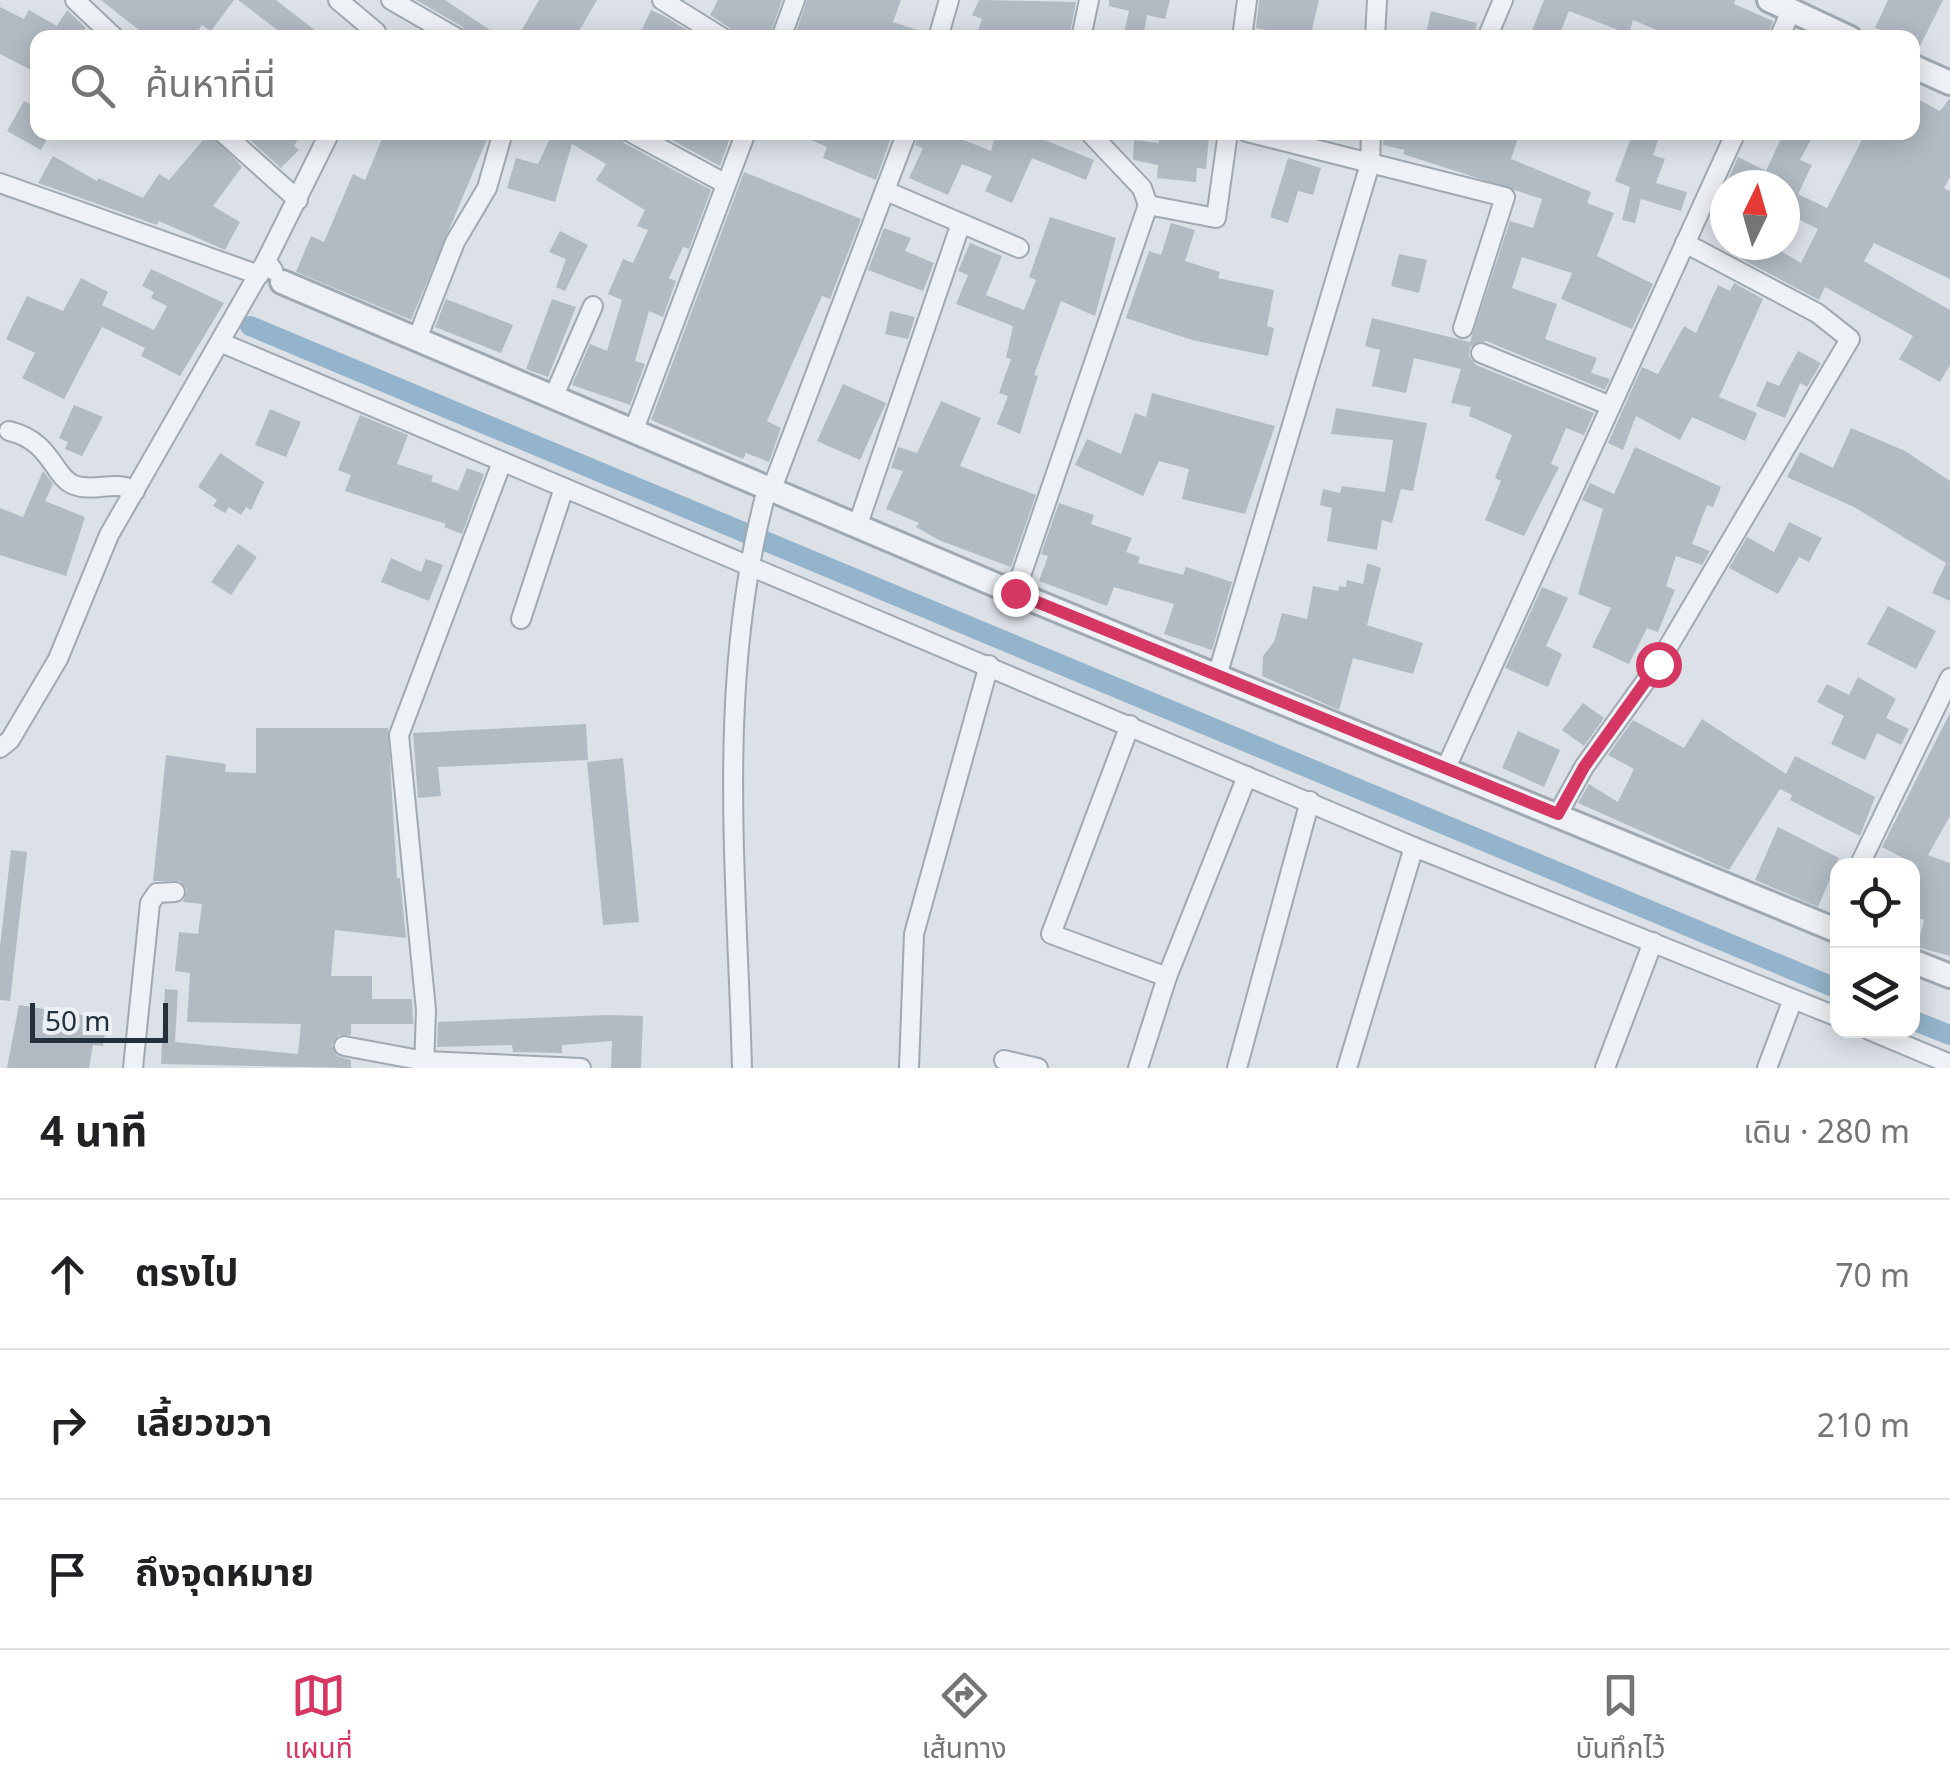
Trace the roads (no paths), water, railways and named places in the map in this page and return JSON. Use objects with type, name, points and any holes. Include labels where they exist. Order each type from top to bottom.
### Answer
[{"type":"street","points":[[75,0],[107,30]]},
{"type":"street","points":[[338,0],[370,30]]},
{"type":"street","points":[[377,30],[391,0],[443,30]]},
{"type":"street","points":[[662,0],[710,30]]},
{"type":"street","points":[[784,30],[796,0]]},
{"type":"street","points":[[940,30],[949,0]]},
{"type":"street","points":[[1083,30],[1090,0]]},
{"type":"street","points":[[1243,30],[1247,0]]},
{"type":"street","points":[[1375,30],[1377,0]]},
{"type":"street","points":[[1490,30],[1503,0]]},
{"type":"street","points":[[1769,0],[1833,30]]},
{"type":"street","points":[[1783,30],[1791,11]]},
{"type":"street","points":[[1920,70],[1950,83]]},
{"type":"street","points":[[231,140],[298,200]]},
{"type":"street","points":[[0,748],[10,740],[58,659],[109,535],[222,343],[326,140]]},
{"type":"street","points":[[417,340],[454,242],[487,188],[501,140]]},
{"type":"street","points":[[645,140],[726,184]]},
{"type":"street","points":[[633,432],[743,140]]},
{"type":"street","points":[[742,1068],[732,709],[747,564],[769,490],[904,140]]},
{"type":"street","points":[[1015,593],[1148,205],[1142,188],[1097,140]]},
{"type":"street","points":[[1148,205],[1216,218],[1227,140]]},
{"type":"street","points":[[1278,140],[1504,198],[1464,328]]},
{"type":"street","points":[[1217,676],[1370,164],[1371,140]]},
{"type":"street","points":[[1445,770],[1732,140]]},
{"type":"street","points":[[0,183],[262,268],[282,282],[1015,593],[1445,770],[1830,922]]},
{"type":"street","points":[[886,191],[960,226],[1019,248]]},
{"type":"street","points":[[857,527],[960,226]]},
{"type":"street","points":[[1558,814],[1584,767],[1658,664],[1850,340],[1816,313],[1685,243]]},
{"type":"street","points":[[553,398],[593,306]]},
{"type":"street","points":[[222,343],[1414,846],[1830,1015]]},
{"type":"street","points":[[1481,353],[1611,406]]},
{"type":"street","points":[[10,431],[41,447],[68,482],[89,488],[122,485],[135,491]]},
{"type":"street","points":[[425,1064],[427,1023],[399,735],[502,462]]},
{"type":"street","points":[[521,619],[564,488]]},
{"type":"street","points":[[910,1068],[914,934],[989,665]]},
{"type":"street","points":[[1864,858],[1950,678]]},
{"type":"street","points":[[1130,726],[1051,934],[1166,978]]},
{"type":"street","points":[[1138,1068],[1166,978],[1248,776]]},
{"type":"street","points":[[1237,1068],[1310,802]]},
{"type":"street","points":[[1347,1068],[1414,846]]},
{"type":"street","points":[[132,1068],[150,903],[157,893],[174,892]]},
{"type":"street","points":[[1605,1068],[1653,942]]},
{"type":"street","points":[[1920,964],[1950,976]]},
{"type":"street","points":[[1767,1068],[1794,999]]},
{"type":"street","points":[[1887,1038],[1939,1063]]},
{"type":"street","points":[[344,1046],[425,1064],[581,1068]]},
{"type":"street","points":[[1004,1060],[1038,1068]]},
{"type":"waterway","points":[[250,326],[1830,986]]},
{"type":"waterway","points":[[1920,1023],[1950,1035]]}]
